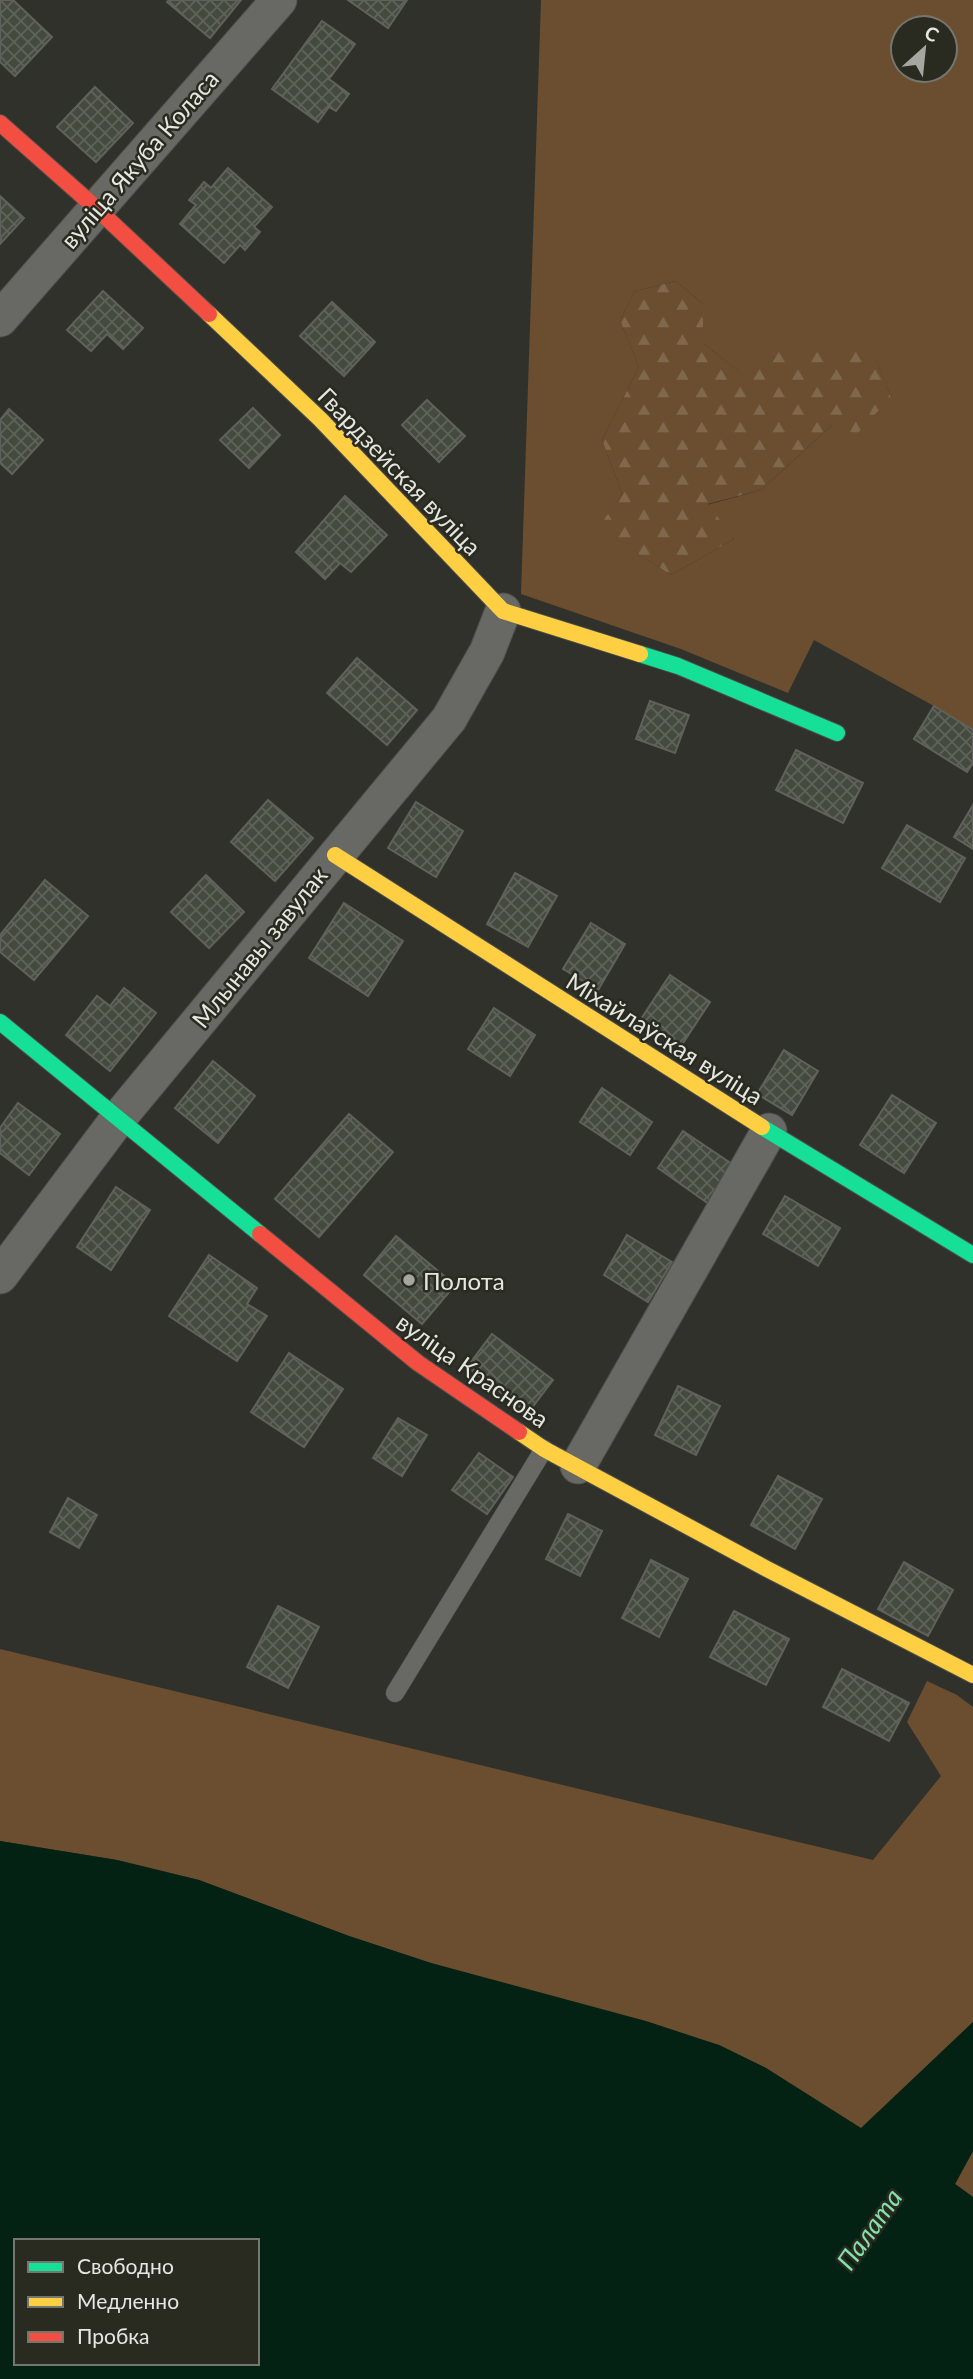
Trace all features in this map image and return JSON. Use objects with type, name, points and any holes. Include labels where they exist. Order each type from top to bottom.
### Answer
[{"type":"street","name":"вуліца Якуба Коласа","points":[[0,319],[279,0]]},
{"type":"street","name":"Гвардзейская вуліца","points":[[0,123],[96,208],[320,419],[503,611],[678,666],[837,733]]},
{"type":"street","name":"Млынавы завулак","points":[[0,1276],[117,1119],[449,719],[487,652],[503,611]]},
{"type":"street","name":"Міхайлаўская вуліца","points":[[335,855],[769,1131],[973,1255]]},
{"type":"street","name":"вуліца Краснова","points":[[0,1022],[418,1363],[544,1448],[767,1569],[973,1675]]},
{"type":"street","points":[[578,1466],[769,1131]]},
{"type":"lane","points":[[395,1693],[544,1448]]},
{"type":"green space","points":[[541,0],[973,0],[973,730],[814,640],[788,693],[681,649],[521,594]],"holes":[[[676,281],[703,304],[703,343],[742,374],[871,348],[891,397],[832,425],[761,490],[707,505],[734,539],[671,575],[599,528],[622,494],[602,440],[639,367],[620,320],[635,291]]]},
{"type":"green space","points":[[676,281],[703,304],[703,343],[741,373],[767,348],[871,347],[891,397],[857,434],[832,425],[761,490],[708,504],[734,539],[671,575],[598,528],[622,494],[602,440],[639,367],[620,320],[635,291]]},
{"type":"green space","points":[[0,1649],[873,1860],[941,1776],[907,1722],[927,1681],[957,1695],[973,1707],[973,2022],[861,2129],[766,2068],[719,2045],[431,1963],[349,1936],[199,1880],[117,1860],[0,1841]]},
{"type":"green space","points":[[973,2151],[973,2197],[955,2184]]},
{"type":"water","name":"Палата","points":[[0,1841],[117,1860],[199,1880],[349,1936],[431,1963],[646,2021],[719,2045],[766,2068],[861,2128],[973,2022],[973,2151],[955,2184],[973,2197],[973,2379],[0,2379]]},
{"type":"building","points":[[0,0],[13,0],[52,37],[15,76],[0,62]]},
{"type":"building","points":[[241,0],[210,38],[167,2]]},
{"type":"building","points":[[348,0],[407,0],[388,28]]},
{"type":"building","points":[[322,21],[355,44],[329,79],[349,94],[336,111],[329,107],[318,122],[272,89]]},
{"type":"building","points":[[95,87],[133,123],[96,162],[57,127]]},
{"type":"building","points":[[228,168],[272,207],[254,227],[260,232],[245,250],[240,245],[224,263],[180,224],[196,205],[189,200],[204,182],[211,188]]},
{"type":"building","points":[[0,196],[24,218],[0,244]]},
{"type":"building","points":[[103,291],[143,328],[123,349],[107,334],[91,351],[67,330]]},
{"type":"building","points":[[332,302],[375,342],[344,376],[300,336]]},
{"type":"building","points":[[427,400],[465,436],[439,462],[402,425]]},
{"type":"building","points":[[253,408],[280,435],[249,468],[220,440]]},
{"type":"building","points":[[9,409],[43,440],[12,474],[0,463],[0,420]]},
{"type":"building","points":[[345,496],[387,535],[351,572],[340,563],[325,579],[296,552]]},
{"type":"building","points":[[357,658],[417,710],[387,745],[327,693]]},
{"type":"building","points":[[650,701],[689,715],[675,753],[636,739]]},
{"type":"building","points":[[934,706],[973,730],[973,763],[967,772],[914,739]]},
{"type":"building","points":[[796,750],[863,783],[843,823],[776,790]]},
{"type":"building","points":[[268,800],[313,838],[275,881],[231,842]]},
{"type":"building","points":[[416,802],[463,831],[436,877],[388,848]]},
{"type":"building","points":[[973,805],[973,849],[954,837]]},
{"type":"building","points":[[907,825],[965,858],[940,902],[882,868]]},
{"type":"building","points":[[515,873],[557,896],[528,947],[487,924]]},
{"type":"building","points":[[206,875],[244,912],[209,948],[171,912]]},
{"type":"building","points":[[45,880],[88,916],[34,980],[0,952],[0,935]]},
{"type":"building","points":[[344,903],[403,941],[368,996],[309,958]]},
{"type":"building","points":[[591,923],[625,944],[598,990],[563,969]]},
{"type":"building","points":[[670,975],[710,1002],[681,1046],[641,1019]]},
{"type":"building","points":[[124,988],[156,1013],[110,1071],[66,1035],[97,996],[110,1006]]},
{"type":"building","points":[[494,1008],[535,1035],[510,1076],[468,1049]]},
{"type":"building","points":[[784,1050],[818,1071],[792,1115],[757,1094]]},
{"type":"building","points":[[213,1061],[255,1096],[218,1143],[175,1108]]},
{"type":"building","points":[[602,1088],[652,1122],[630,1155],[580,1122]]},
{"type":"building","points":[[892,1095],[936,1123],[904,1173],[860,1145]]},
{"type":"building","points":[[18,1103],[60,1134],[29,1175],[0,1153],[0,1128]]},
{"type":"building","points":[[349,1114],[393,1152],[319,1237],[275,1199]]},
{"type":"building","points":[[683,1131],[735,1166],[709,1204],[658,1168]]},
{"type":"building","points":[[116,1187],[150,1210],[111,1270],[77,1247]]},
{"type":"building","points":[[785,1196],[840,1228],[818,1266],[763,1234]]},
{"type":"building","points":[[627,1235],[672,1262],[648,1302],[604,1275]]},
{"type":"building","name":"Полота","points":[[396,1236],[455,1285],[422,1324],[364,1275]]},
{"type":"building","points":[[209,1255],[257,1288],[247,1304],[267,1316],[237,1361],[169,1316]]},
{"type":"building","points":[[492,1334],[553,1380],[528,1413],[467,1367]]},
{"type":"building","points":[[289,1353],[343,1389],[304,1447],[251,1412]]},
{"type":"building","points":[[678,1386],[720,1406],[696,1455],[655,1435]]},
{"type":"building","points":[[398,1418],[427,1435],[402,1476],[373,1458]]},
{"type":"building","points":[[479,1453],[513,1477],[487,1514],[452,1490]]},
{"type":"building","points":[[778,1476],[822,1499],[795,1549],[751,1525]]},
{"type":"building","points":[[68,1498],[97,1515],[79,1548],[50,1532]]},
{"type":"building","points":[[568,1514],[602,1531],[580,1576],[546,1559]]},
{"type":"building","points":[[651,1560],[688,1579],[659,1637],[622,1618]]},
{"type":"building","points":[[904,1562],[953,1590],[928,1636],[878,1609]]},
{"type":"building","points":[[278,1606],[319,1627],[288,1688],[247,1667]]},
{"type":"building","points":[[734,1611],[789,1639],[766,1685],[710,1657]]},
{"type":"building","points":[[842,1669],[909,1703],[889,1741],[823,1707]]},
{"type":"traffic: fast","points":[[640,654],[678,666],[837,733]]},
{"type":"traffic: fast","points":[[0,1022],[260,1234]]},
{"type":"traffic: fast","points":[[762,1127],[973,1255]]},
{"type":"traffic: slow","points":[[209,314],[320,419],[503,611],[640,654]]},
{"type":"traffic: slow","points":[[335,855],[762,1127]]},
{"type":"traffic: slow","points":[[519,1432],[544,1449],[767,1569],[973,1675]]},
{"type":"traffic: jam","points":[[0,123],[209,314]]},
{"type":"traffic: jam","points":[[260,1234],[418,1363],[519,1432]]},
{"type":"place","name":"Полота","points":[[409,1280]]}]
